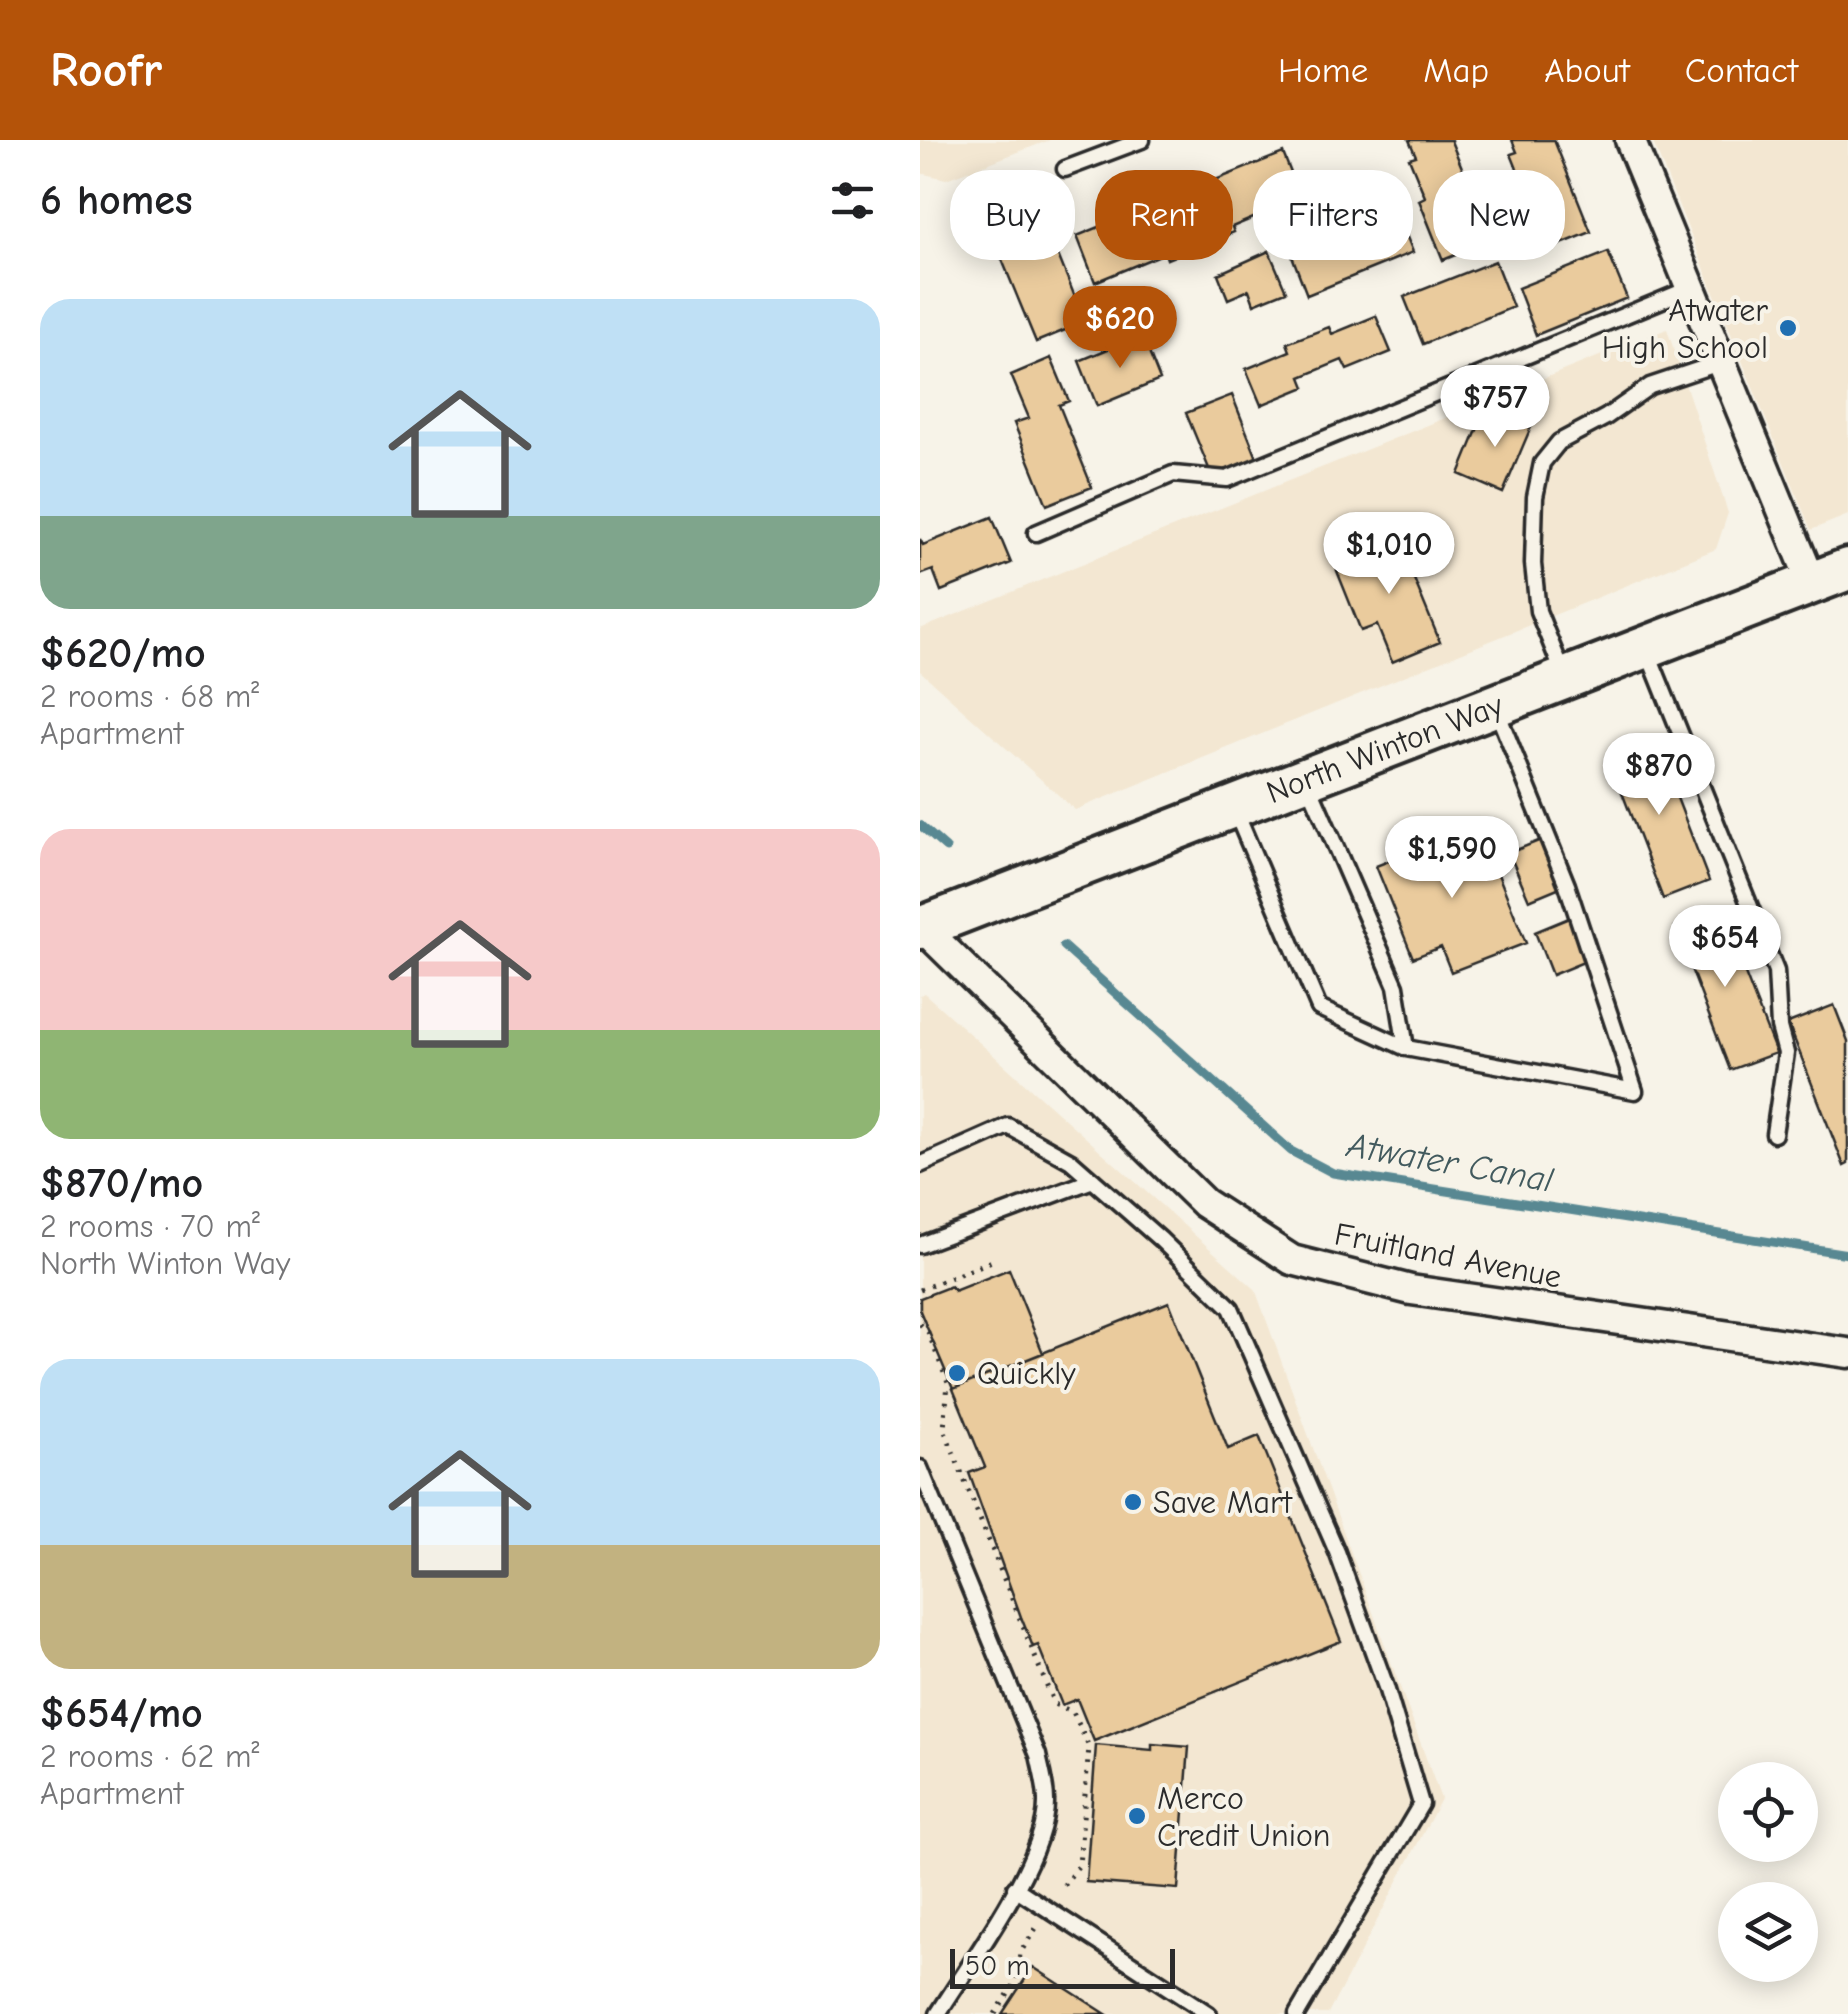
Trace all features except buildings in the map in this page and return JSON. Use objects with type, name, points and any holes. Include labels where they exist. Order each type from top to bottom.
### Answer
[{"type":"main road","name":"North Winton Way","points":[[921,928],[1830,576]]},
{"type":"street","points":[[1630,140],[1722,362],[1830,576]]},
{"type":"street","name":"Fruitland Avenue","points":[[921,928],[1204,1203],[1292,1260],[1411,1290],[1848,1353]]},
{"type":"lane","points":[[1065,169],[1142,140]]},
{"type":"lane","points":[[1036,534],[1173,474],[1227,479],[1691,288]]},
{"type":"lane","points":[[1565,678],[1538,611],[1533,564],[1535,498],[1542,462],[1559,442],[1606,417],[1650,386],[1722,362]]},
{"type":"lane","points":[[1646,648],[1776,971],[1786,1053],[1774,1134]]},
{"type":"lane","points":[[1234,807],[1319,1008],[1406,1048],[1635,1091],[1566,886],[1494,706]]},
{"type":"lane","points":[[1306,778],[1396,986],[1406,1048]]},
{"type":"lane","points":[[920,1164],[1008,1126],[1070,1161],[1161,1240],[1231,1308],[1338,1552],[1386,1687],[1421,1804],[1297,2014]]},
{"type":"lane","points":[[920,1245],[1093,1180]]},
{"type":"lane","points":[[920,1468],[1038,1755],[1046,1802],[1038,1845],[938,2014]]},
{"type":"lane","points":[[1015,1888],[1210,2014]]},
{"type":"path","points":[[920,1290],[994,1260]]},
{"type":"shaded area","points":[[920,140],[1050,140],[970,170],[950,170],[950,178],[946,179],[920,173]]},
{"type":"shaded area","name":"Atwater High School","points":[[1652,140],[1848,140],[1848,515],[1811,530]]},
{"type":"shaded area","points":[[1667,329],[1728,513],[1716,549],[1075,810],[920,671],[920,629]]},
{"type":"shaded area","points":[[924,993],[1255,1289],[1441,1799],[1328,2014],[920,2014],[920,995]]},
{"type":"waterway","name":"Atwater Canal","points":[[920,825],[946,848]]},
{"type":"waterway","name":"Atwater Canal","points":[[1063,946],[1291,1151],[1333,1173],[1848,1254]]},
{"type":"place","name":"Atwater High School","points":[[1788,328]]},
{"type":"place","name":"Quickly","points":[[957,1373]]},
{"type":"place","name":"Save Mart","points":[[1133,1502]]},
{"type":"place","name":"Merco Credit Union","points":[[1137,1816]]}]
